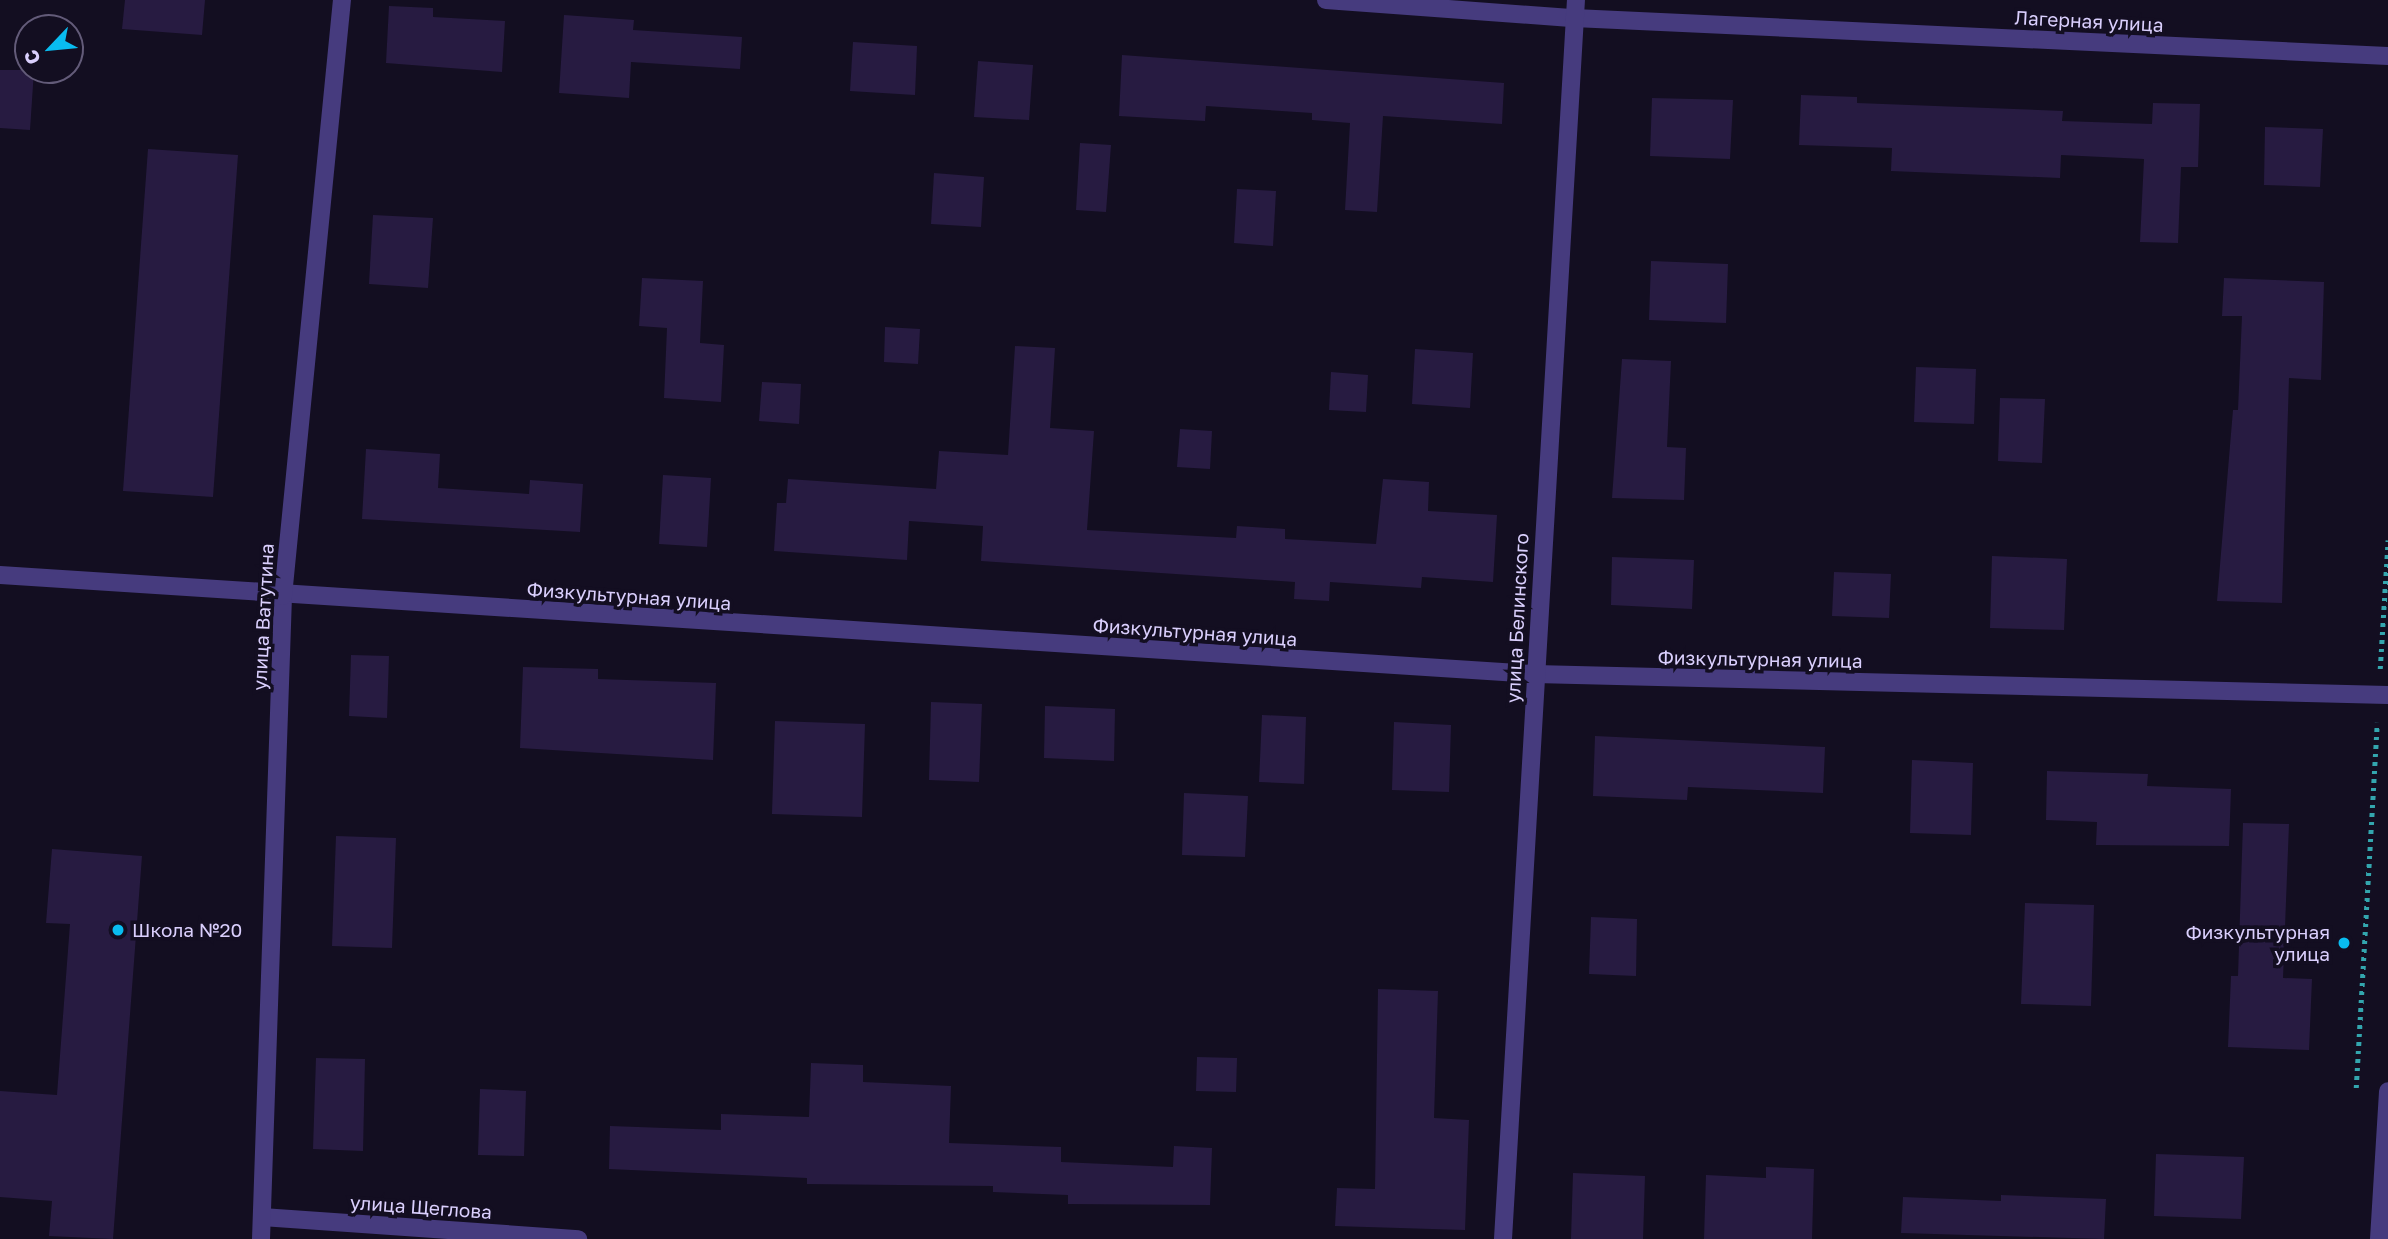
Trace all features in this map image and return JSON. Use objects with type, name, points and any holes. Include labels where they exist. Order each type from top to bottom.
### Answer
[{"type":"street","name":"улица Ватутина","points":[[261,1239],[283,596],[342,0]]},
{"type":"street","name":"Лагерная улица","points":[[1326,0],[1574,18],[2388,56]]},
{"type":"street","name":"улица Белинского","points":[[1503,1239],[1576,0]]},
{"type":"street","name":"Физкультурная улица","points":[[0,575],[283,596],[1535,674],[2383,695]]},
{"type":"street","points":[[2379,1239],[2388,1091]]},
{"type":"street","name":"улица Щеглова","points":[[262,1217],[578,1239]]},
{"type":"path","points":[[2356,1100],[2383,695],[2388,540]]},
{"type":"building","points":[[125,0],[205,0],[202,35],[122,29]]},
{"type":"building","points":[[389,6],[433,8],[433,17],[505,21],[502,72],[386,63]]},
{"type":"building","points":[[564,15],[634,20],[633,30],[742,37],[740,69],[631,62],[629,98],[559,93]]},
{"type":"building","points":[[853,42],[917,46],[915,95],[850,91]]},
{"type":"building","points":[[1122,55],[1504,83],[1502,124],[1383,116],[1377,212],[1345,210],[1350,123],[1312,120],[1312,113],[1206,106],[1205,121],[1119,116]]},
{"type":"building","points":[[978,61],[1033,65],[1029,120],[974,117]]},
{"type":"building","points":[[0,70],[14,70],[14,84],[33,84],[30,130],[0,128]]},
{"type":"building","points":[[1801,95],[1857,97],[1857,103],[2063,111],[2062,121],[2152,124],[2153,103],[2200,104],[2198,167],[2181,167],[2178,243],[2140,242],[2144,159],[2061,155],[2060,178],[1891,171],[1892,148],[1799,145]]},
{"type":"building","points":[[1652,98],[1733,100],[1730,159],[1650,156]]},
{"type":"building","points":[[2265,127],[2323,129],[2320,187],[2264,185]]},
{"type":"building","points":[[1080,143],[1111,145],[1106,212],[1076,210]]},
{"type":"building","points":[[148,149],[238,155],[213,497],[123,491]]},
{"type":"building","points":[[934,173],[984,177],[981,227],[931,224]]},
{"type":"building","points":[[1237,189],[1276,191],[1273,246],[1234,243]]},
{"type":"building","points":[[373,215],[433,218],[428,288],[369,284]]},
{"type":"building","points":[[1651,261],[1728,264],[1726,323],[1649,320]]},
{"type":"building","points":[[642,278],[703,281],[700,343],[724,345],[721,402],[664,398],[667,328],[639,326]]},
{"type":"building","points":[[2224,278],[2324,282],[2321,380],[2289,378],[2282,603],[2217,601],[2233,410],[2238,410],[2242,316],[2222,316]]},
{"type":"building","points":[[885,327],[920,329],[918,364],[884,362]]},
{"type":"building","points":[[1015,346],[1055,348],[1050,428],[1094,431],[1087,530],[1236,538],[1237,526],[1285,529],[1285,539],[1376,544],[1383,479],[1429,482],[1428,511],[1497,515],[1493,582],[1422,577],[1421,588],[1330,582],[1329,601],[1294,599],[1295,582],[981,561],[983,526],[909,521],[907,560],[774,551],[777,503],[786,503],[788,479],[936,489],[939,451],[1008,455]]},
{"type":"building","points":[[1415,349],[1473,353],[1470,408],[1412,404]]},
{"type":"building","points":[[1622,359],[1671,361],[1667,447],[1686,448],[1684,500],[1612,498]]},
{"type":"building","points":[[1916,367],[1976,369],[1974,424],[1914,422]]},
{"type":"building","points":[[1331,372],[1368,375],[1366,412],[1329,410]]},
{"type":"building","points":[[762,382],[801,384],[799,424],[759,421]]},
{"type":"building","points":[[2000,398],[2045,399],[2042,463],[1998,461]]},
{"type":"building","points":[[1180,429],[1212,431],[1210,469],[1177,467]]},
{"type":"building","points":[[366,449],[440,454],[438,488],[529,494],[530,480],[583,484],[580,532],[362,519]]},
{"type":"building","points":[[663,475],[711,478],[707,547],[659,544]]},
{"type":"building","points":[[1992,556],[2067,559],[2064,630],[1990,628]]},
{"type":"building","points":[[1612,557],[1694,560],[1692,609],[1611,605]]},
{"type":"building","points":[[1834,572],[1891,574],[1889,618],[1832,616]]},
{"type":"building","points":[[351,655],[389,656],[387,718],[349,716]]},
{"type":"building","points":[[523,667],[598,669],[598,679],[716,683],[713,760],[520,748]]},
{"type":"building","points":[[931,702],[982,704],[979,782],[929,780]]},
{"type":"building","points":[[1045,706],[1115,709],[1114,761],[1044,758]]},
{"type":"building","points":[[1262,715],[1306,717],[1304,784],[1259,782]]},
{"type":"building","points":[[775,721],[865,724],[862,817],[772,814]]},
{"type":"building","points":[[1394,722],[1451,725],[1449,792],[1392,790]]},
{"type":"building","points":[[1595,736],[1825,747],[1823,793],[1688,787],[1687,800],[1593,796]]},
{"type":"building","points":[[1912,760],[1973,763],[1971,835],[1910,833]]},
{"type":"building","points":[[2047,771],[2148,774],[2147,786],[2231,789],[2229,846],[2096,845],[2097,822],[2046,820]]},
{"type":"building","points":[[1184,793],[1248,796],[1245,857],[1182,855]]},
{"type":"building","points":[[2243,823],[2289,824],[2283,978],[2312,979],[2309,1050],[2228,1047],[2231,976],[2238,976]]},
{"type":"building","points":[[336,836],[396,838],[392,948],[332,946]]},
{"type":"building","points":[[52,849],[142,856],[113,1239],[49,1236],[52,1201],[0,1197],[0,1091],[57,1095],[70,924],[46,923]]},
{"type":"building","points":[[2025,903],[2094,905],[2091,1006],[2021,1004]]},
{"type":"building","points":[[1591,917],[1637,919],[1636,976],[1589,974]]},
{"type":"building","points":[[1378,989],[1438,991],[1434,1118],[1469,1120],[1465,1230],[1335,1226],[1337,1188],[1375,1189]]},
{"type":"building","points":[[1197,1057],[1237,1058],[1236,1092],[1196,1091]]},
{"type":"building","points":[[316,1058],[365,1059],[363,1151],[313,1149]]},
{"type":"building","points":[[811,1063],[863,1065],[863,1082],[951,1086],[949,1143],[1061,1147],[1061,1162],[1173,1167],[1174,1146],[1212,1148],[1210,1205],[1068,1204],[1068,1195],[993,1192],[993,1186],[807,1184],[807,1178],[609,1169],[610,1126],[721,1130],[721,1114],[809,1117]]},
{"type":"building","points":[[480,1089],[526,1091],[524,1156],[478,1155]]},
{"type":"building","points":[[2156,1154],[2244,1157],[2241,1219],[2154,1216]]},
{"type":"building","points":[[1766,1167],[1814,1169],[1812,1239],[1704,1239],[1706,1175],[1766,1178]]},
{"type":"building","points":[[1573,1173],[1645,1176],[1643,1239],[1571,1239]]},
{"type":"building","points":[[2001,1195],[2106,1199],[2104,1239],[1901,1233],[1903,1197],[2001,1201]]},
{"type":"place","name":"Школа №20","points":[[118,930]]},
{"type":"place","name":"Физкультурная улица","points":[[2344,943]]}]
